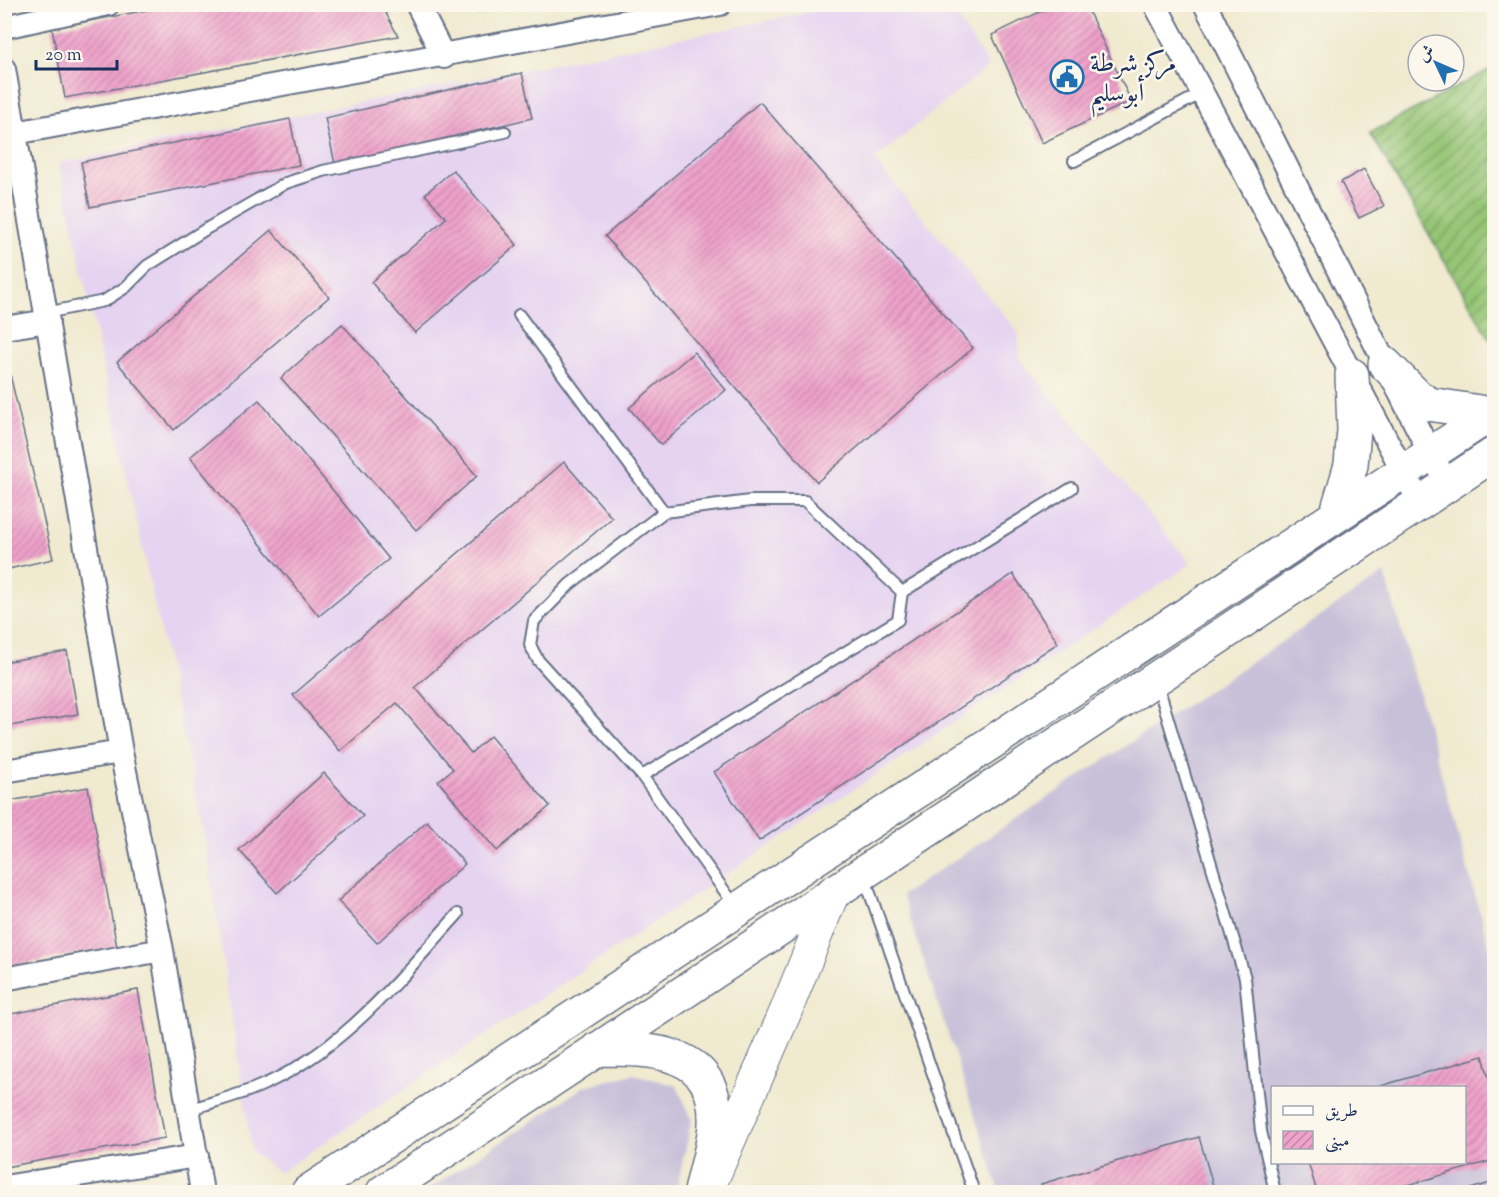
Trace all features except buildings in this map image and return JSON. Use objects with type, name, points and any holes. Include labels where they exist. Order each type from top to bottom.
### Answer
[{"type":"main road","points":[[1385,364],[1417,396],[1429,404],[1493,413]]},
{"type":"main road","points":[[1336,516],[1351,465],[1354,430],[1352,375]]},
{"type":"main road","points":[[308,1192],[1493,413]]},
{"type":"main road","points":[[383,1192],[1494,454]]},
{"type":"main road","points":[[707,1192],[785,1013],[834,891]]},
{"type":"main road","points":[[597,1049],[648,1049],[674,1056],[697,1070],[711,1089],[715,1124],[701,1192]]},
{"type":"street","points":[[4,27],[108,4]]},
{"type":"street","points":[[417,4],[444,57]]},
{"type":"street","points":[[10,134],[444,57],[720,4]]},
{"type":"street","points":[[1155,4],[1420,503]]},
{"type":"street","points":[[1205,4],[1431,455],[1449,485]]},
{"type":"street","points":[[4,69],[10,134],[47,317],[121,752],[162,950],[202,1192]]},
{"type":"street","points":[[4,328],[47,317]]},
{"type":"street","points":[[4,771],[121,752]]},
{"type":"street","points":[[4,979],[162,950]]},
{"type":"street","points":[[4,1187],[196,1156]]},
{"type":"lane","points":[[1074,161],[1202,93]]},
{"type":"lane","points":[[47,317],[104,301],[126,287],[147,266],[286,183],[323,171],[505,132]]},
{"type":"lane","points":[[519,315],[664,512]]},
{"type":"lane","points":[[902,592],[1072,488]]},
{"type":"lane","points":[[737,908],[642,776],[538,660],[530,645],[534,621],[570,584],[664,512],[750,501],[805,501],[902,592]]},
{"type":"lane","points":[[642,776],[898,620],[902,592]]},
{"type":"lane","points":[[1156,678],[1245,978],[1261,1131],[1275,1192]]},
{"type":"lane","points":[[863,873],[974,1192]]},
{"type":"lane","points":[[189,1110],[260,1086],[303,1062],[344,1033],[382,998],[458,914]]},
{"type":"shaded area","points":[[846,5],[949,5],[989,66],[874,160],[1018,332],[1020,359],[1191,564],[279,1173],[252,1152],[204,832],[59,163]]},
{"type":"shaded area","points":[[1385,573],[1494,963],[1494,1192],[1000,1192],[902,895]]},
{"type":"shaded area","points":[[634,1074],[677,1086],[692,1119],[676,1192],[424,1192],[585,1086]]},
{"type":"green space","points":[[1494,67],[1494,346],[1370,133],[1445,93],[1466,93],[1466,82]]},
{"type":"place","name":"مركز شرطة أبوسليم","points":[[1067,77]]}]
